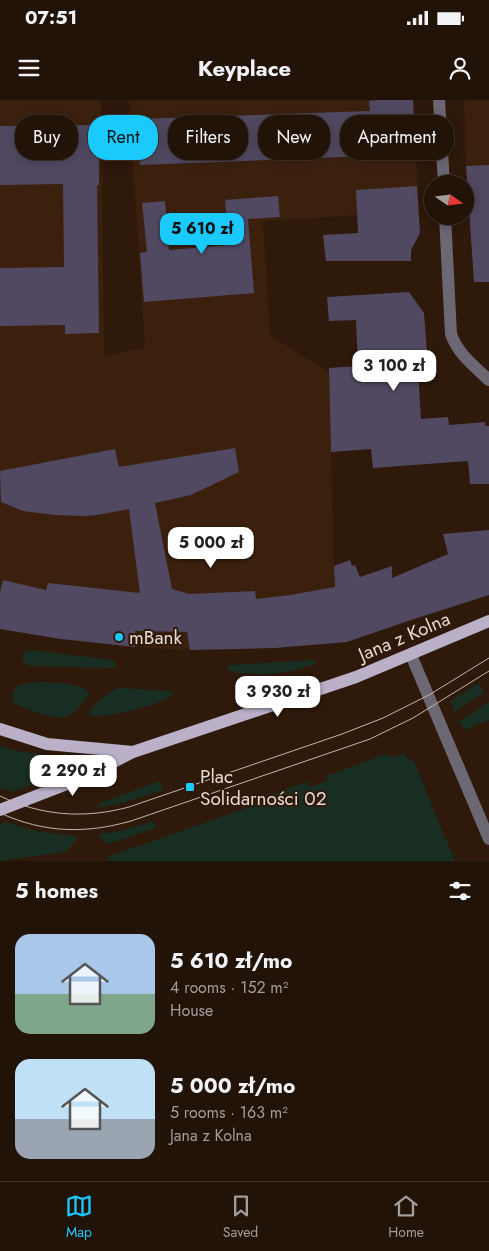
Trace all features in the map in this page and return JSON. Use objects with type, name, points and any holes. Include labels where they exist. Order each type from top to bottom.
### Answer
[{"type":"main road","name":"Jana z Kolna","points":[[0,810],[80,779],[133,752],[356,677],[489,620]]},
{"type":"main road","name":"Jana z Kolna","points":[[0,729],[48,744],[133,752]]},
{"type":"street","points":[[439,100],[443,175]]},
{"type":"street","points":[[445,225],[451,334],[464,357],[489,380]]},
{"type":"street","points":[[411,655],[489,839]]},
{"type":"shaded area","points":[[0,100],[101,100],[101,115],[88,115],[88,160],[102,160],[104,356],[145,348],[133,160],[158,160],[158,115],[130,115],[129,100],[413,100],[414,115],[340,115],[340,160],[416,160],[419,211],[263,221],[270,335],[329,373],[335,592],[345,642],[275,648],[190,650],[85,642],[0,629]]},
{"type":"shaded area","points":[[464,100],[489,100],[489,165],[466,166]]},
{"type":"green space","points":[[29,650],[113,660],[117,665],[112,668],[29,666],[23,662],[22,657]]},
{"type":"green space","points":[[313,660],[317,663],[274,674],[238,673],[227,668],[231,665]]},
{"type":"green space","points":[[26,683],[66,683],[81,687],[88,691],[89,695],[69,716],[61,718],[47,716],[13,702],[12,695],[15,689],[19,685]]},
{"type":"green space","points":[[479,683],[484,692],[454,712],[451,701]]},
{"type":"green space","points":[[120,688],[172,691],[174,694],[158,702],[133,710],[107,715],[89,715],[93,707],[101,699]]},
{"type":"green space","points":[[489,702],[489,720],[465,730],[459,722]]},
{"type":"green space","points":[[0,746],[17,751],[59,757],[66,774],[11,792],[0,788]]},
{"type":"green space","points":[[404,753],[406,757],[414,761],[455,861],[107,861],[110,856],[260,803],[282,790],[308,782],[310,787],[328,781],[326,776],[385,754],[394,757]]},
{"type":"green space","points":[[160,781],[163,790],[126,802],[99,808],[99,803]]},
{"type":"green space","points":[[153,821],[156,828],[108,844],[99,837],[100,834],[120,831]]},
{"type":"green space","points":[[5,822],[40,832],[77,836],[77,840],[65,852],[0,861],[0,824]]},
{"type":"building","points":[[413,100],[414,115],[340,115],[340,157],[330,157],[330,115],[258,115],[258,160],[265,160],[140,165],[140,160],[158,160],[158,118],[168,118],[168,160],[248,160],[248,115],[370,111],[369,101]]},
{"type":"building","points":[[78,125],[88,125],[88,160],[99,160],[99,185],[97,185],[99,333],[65,334],[65,325],[0,326],[0,268],[64,267],[63,184],[0,185],[0,126],[15,126],[15,160],[78,160]]},
{"type":"building","points":[[489,165],[489,282],[474,282],[470,225],[474,225],[474,175],[467,175],[466,166]]},
{"type":"building","points":[[417,186],[420,233],[411,250],[411,261],[326,261],[323,235],[358,233],[356,190]]},
{"type":"building","points":[[278,196],[280,217],[248,219],[254,293],[144,302],[140,253],[147,252],[142,203],[165,201],[169,250],[228,245],[225,200]]},
{"type":"building","points":[[409,292],[424,313],[427,353],[417,354],[421,419],[448,417],[449,425],[485,422],[485,426],[489,426],[489,484],[470,484],[468,461],[373,468],[371,449],[331,452],[329,368],[358,366],[356,320],[329,321],[327,297]]},
{"type":"building","points":[[235,448],[239,472],[191,495],[155,503],[172,589],[189,594],[255,591],[256,599],[290,595],[335,587],[334,566],[350,560],[352,566],[355,565],[360,577],[392,566],[392,578],[448,554],[443,534],[489,530],[489,595],[347,642],[275,648],[190,650],[187,632],[135,631],[135,647],[61,639],[0,629],[0,592],[3,580],[46,590],[48,583],[140,593],[129,509],[84,516],[23,511],[1,502],[0,471],[115,449],[119,467]]},
{"type":"tram line","points":[[0,796],[31,808],[63,814],[96,813],[129,807],[342,734],[383,718],[429,695],[489,658]]},
{"type":"tram line","points":[[0,813],[33,825],[65,829],[97,828],[131,821],[370,739],[413,718],[489,671]]},
{"type":"place","name":"mBank","points":[[119,637]]},
{"type":"place","name":"Plac Solidarności 02","points":[[190,787]]}]
